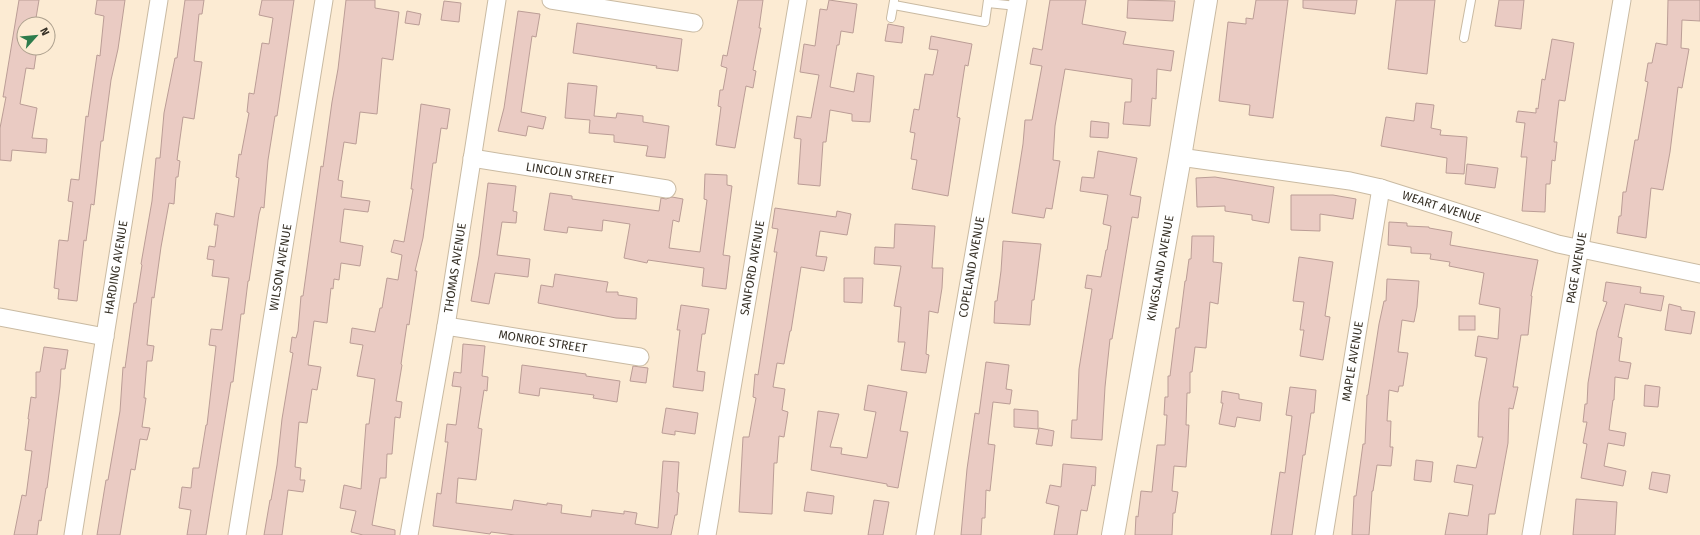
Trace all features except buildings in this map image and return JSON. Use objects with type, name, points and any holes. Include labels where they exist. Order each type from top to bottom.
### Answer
[{"type":"main road","name":"KINGSLAND AVENUE","points":[[1113,535],[1180,157],[1206,0]]},
{"type":"street","name":"HARDING AVENUE","points":[[73,535],[159,0]]},
{"type":"street","name":"WILSON AVENUE","points":[[237,535],[324,0]]},
{"type":"street","name":"THOMAS AVENUE","points":[[409,535],[446,326],[497,0]]},
{"type":"street","points":[[551,0],[694,23]]},
{"type":"street","name":"SANFORD AVENUE","points":[[707,535],[798,0]]},
{"type":"street","name":"PAGE AVENUE","points":[[1531,535],[1622,0]]},
{"type":"street","name":"COPELAND AVENUE","points":[[926,535],[1017,3]]},
{"type":"street","name":"WEART AVENUE","points":[[1180,157],[1350,181],[1382,188],[1551,243],[1700,274]]},
{"type":"street","name":"LINCOLN STREET","points":[[472,158],[667,189]]},
{"type":"street","name":"MAPLE AVENUE","points":[[1324,535],[1382,188]]},
{"type":"street","points":[[0,317],[105,337]]},
{"type":"street","name":"MONROE STREET","points":[[446,326],[640,357]]},
{"type":"lane","points":[[1464,38],[1470,0]]},
{"type":"lane","points":[[891,18],[894,2],[985,22],[988,2],[1017,3]]}]
